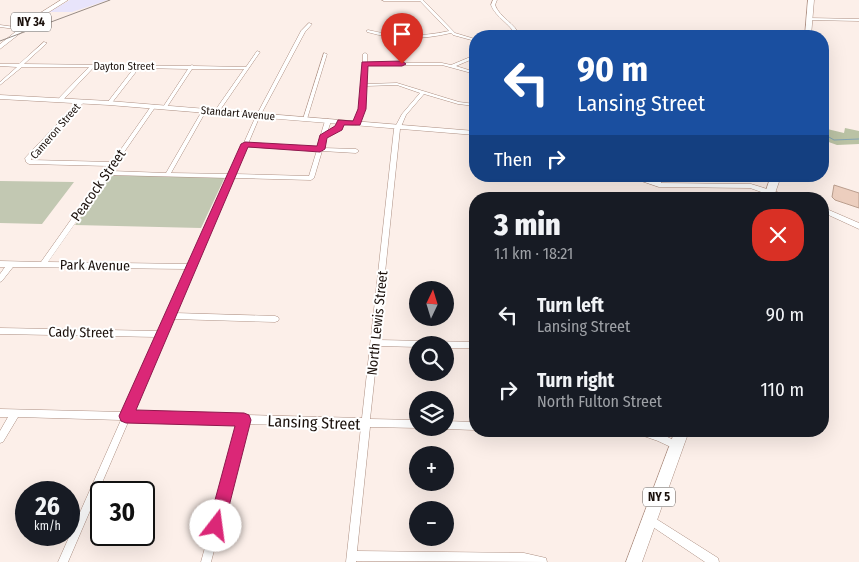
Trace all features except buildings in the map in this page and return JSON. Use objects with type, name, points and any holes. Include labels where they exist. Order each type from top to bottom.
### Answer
[{"type":"main road","name":"NY 34","points":[[0,47],[65,0]]},
{"type":"main road","points":[[809,30],[811,0]]},
{"type":"main road","name":"NY 5","points":[[634,562],[680,437]]},
{"type":"street","points":[[384,0],[421,0],[452,32],[469,38]]},
{"type":"street","points":[[495,0],[493,5],[495,11],[515,30]]},
{"type":"street","points":[[810,19],[859,20]]},
{"type":"street","points":[[64,562],[169,316],[258,115],[303,31],[310,24]]},
{"type":"street","points":[[0,26],[23,29]]},
{"type":"street","points":[[368,31],[407,38],[452,32]]},
{"type":"street","points":[[0,84],[45,43]]},
{"type":"street","points":[[216,112],[258,52]]},
{"type":"street","points":[[305,119],[325,54]]},
{"type":"street","points":[[357,124],[362,109],[365,54]]},
{"type":"street","points":[[453,66],[469,59]]},
{"type":"street","points":[[365,64],[453,66],[469,71]]},
{"type":"street","name":"Dayton Street","points":[[0,65],[247,68]]},
{"type":"street","points":[[61,99],[93,66]]},
{"type":"street","points":[[109,103],[138,66]]},
{"type":"street","points":[[165,107],[192,66]]},
{"type":"street","points":[[364,85],[394,84],[469,105]]},
{"type":"street","name":"North Lewis Street","points":[[352,559],[398,127],[408,108],[423,92]]},
{"type":"street","name":"Standart Avenue","points":[[0,97],[61,99],[154,106],[469,133]]},
{"type":"street","name":"Cameron Street","points":[[82,101],[28,158],[29,162],[114,164]]},
{"type":"street","name":"Peacock Street","points":[[43,264],[154,106]]},
{"type":"street","points":[[168,174],[204,111]]},
{"type":"street","points":[[107,173],[312,178],[328,121]]},
{"type":"street","points":[[324,137],[339,128],[341,122]]},
{"type":"street","points":[[245,144],[356,151]]},
{"type":"street","points":[[649,182],[659,185],[751,186],[763,192]]},
{"type":"street","points":[[829,212],[859,226]]},
{"type":"street","name":"Park Avenue","points":[[0,264],[191,267]]},
{"type":"street","points":[[0,278],[10,264]]},
{"type":"street","points":[[169,316],[275,319]]},
{"type":"street","name":"Cady Street","points":[[0,331],[162,334]]},
{"type":"street","points":[[374,343],[469,345]]},
{"type":"street","name":"Lansing Street","points":[[0,413],[409,424]]},
{"type":"street","points":[[0,439],[15,414]]},
{"type":"street","points":[[206,562],[244,420]]},
{"type":"street","points":[[454,425],[469,426]]},
{"type":"street","points":[[660,437],[677,446]]},
{"type":"street","points":[[650,520],[714,562]]},
{"type":"street","points":[[352,559],[524,558],[542,562]]},
{"type":"shaded area","points":[[70,0],[108,0],[72,12],[49,12]]},
{"type":"green space","points":[[845,128],[859,131],[859,144],[837,145],[829,142],[829,129],[844,133]]},
{"type":"green space","points":[[111,175],[225,177],[201,228],[75,225]]},
{"type":"green space","points":[[0,181],[74,182],[42,224],[0,223]]},
{"type":"waterway","points":[[829,137],[834,140],[859,139]]},
{"type":"railway","points":[[0,41],[110,0]]},
{"type":"route","points":[[216,526],[244,420],[126,416],[245,144],[320,149],[324,137],[339,128],[341,122],[357,124],[362,109],[365,64],[402,64]]}]
